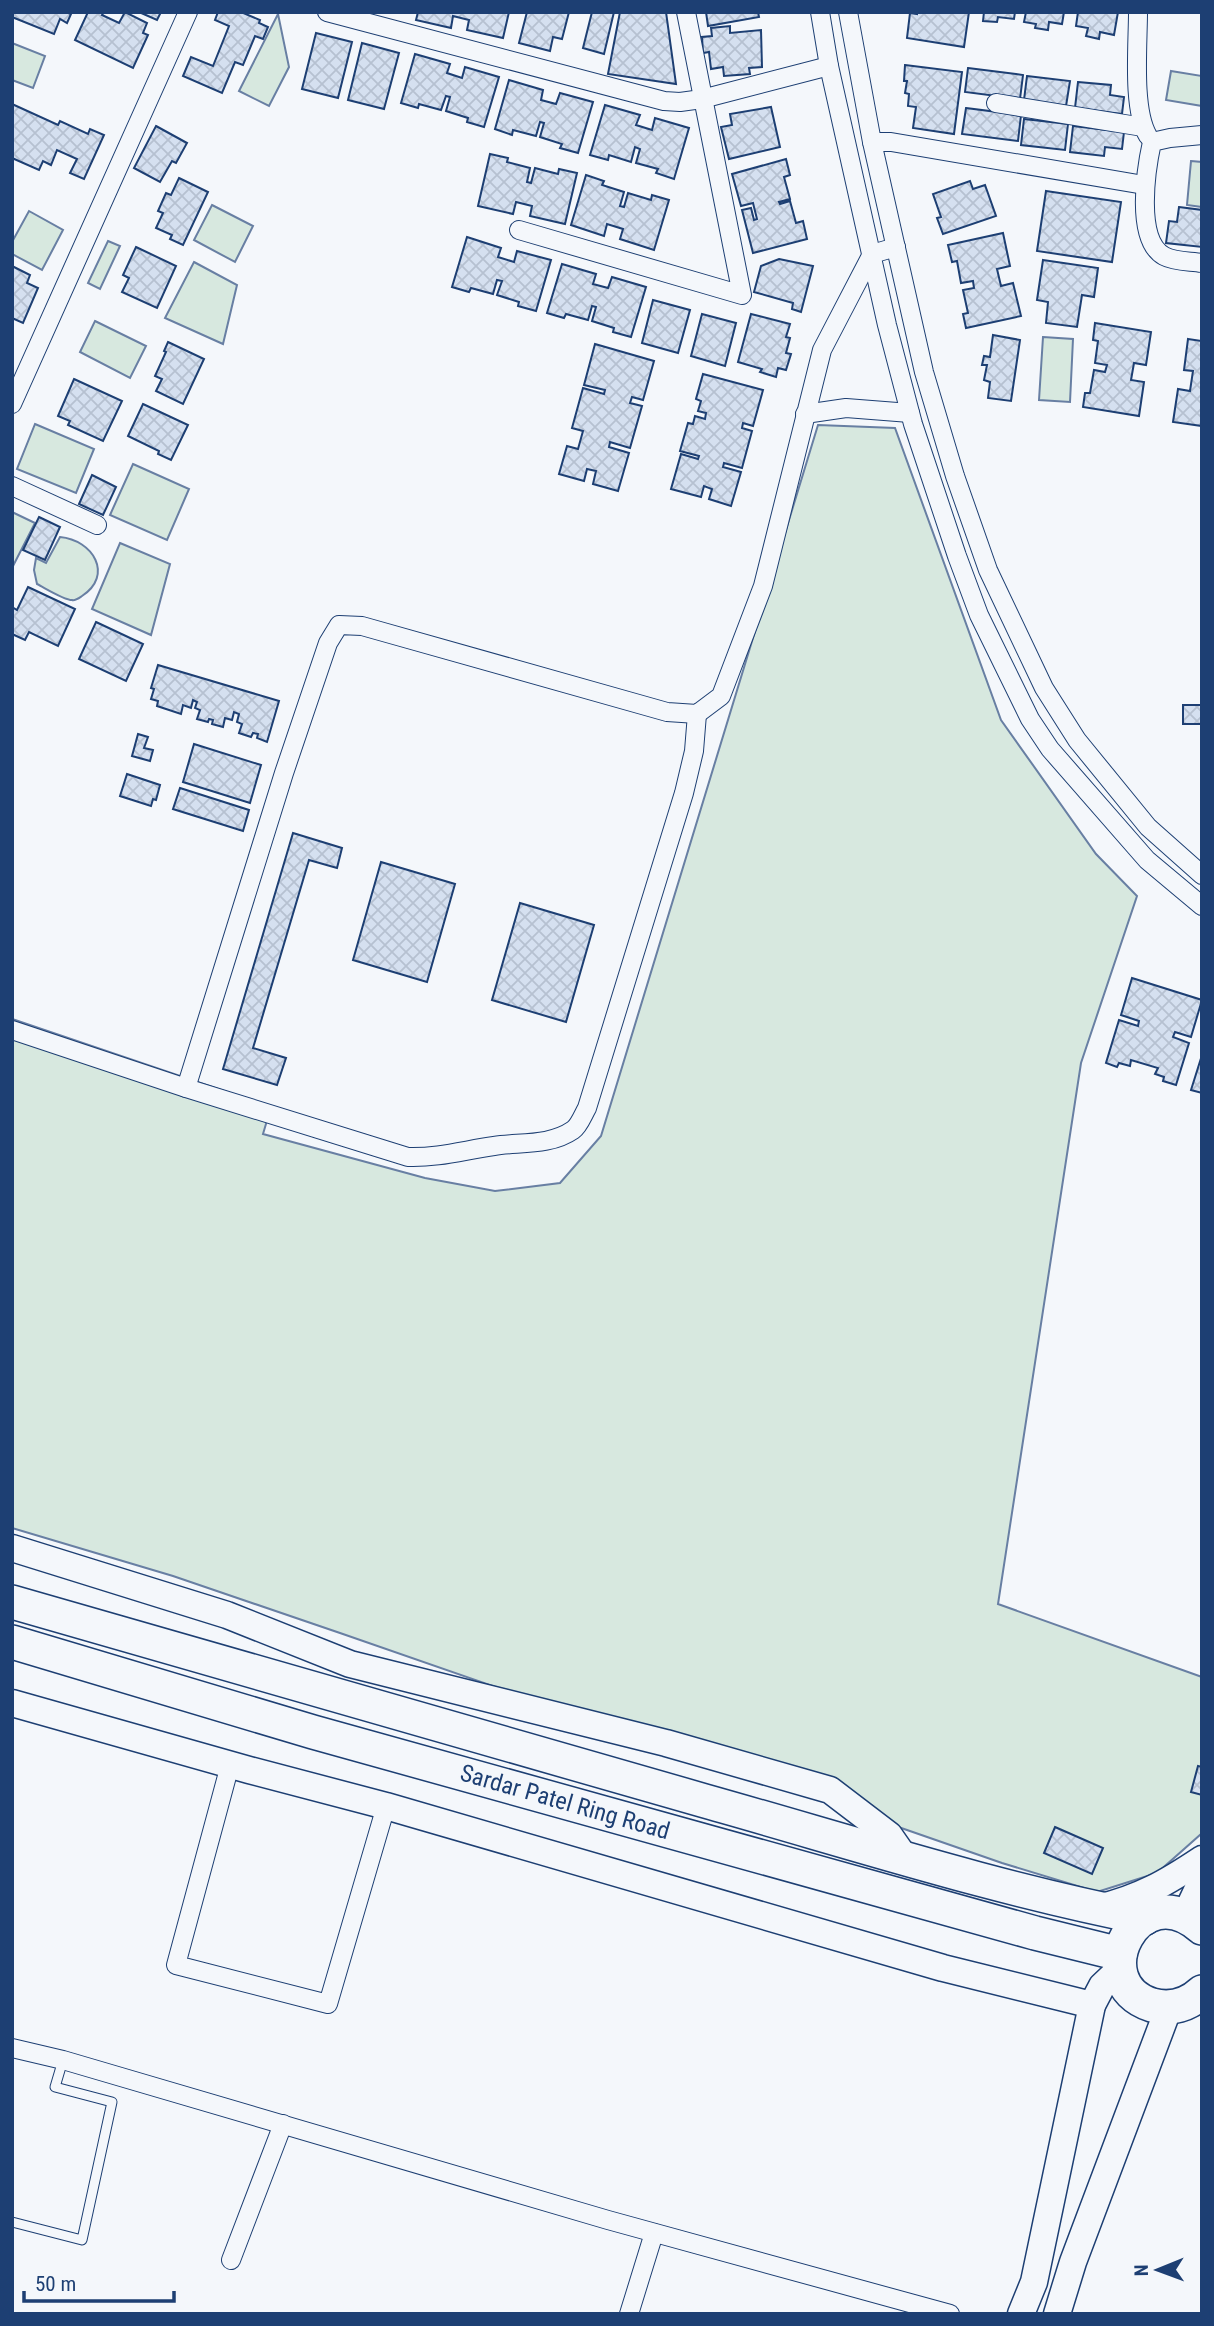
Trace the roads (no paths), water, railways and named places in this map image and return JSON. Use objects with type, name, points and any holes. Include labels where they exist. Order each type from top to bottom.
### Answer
[{"type":"highway","name":"Sardar Patel Ring Road","points":[[12,1602],[301,1688],[905,1858],[1097,1908],[1145,1918],[1171,1912],[1193,1922]]},
{"type":"highway","name":"Sardar Patel Ring Road","points":[[12,1642],[313,1732],[1035,1933],[1120,1961]]},
{"type":"highway","points":[[1145,1918],[1133,1926],[1124,1939],[1120,1961],[1125,1983],[1146,2003],[1160,2007],[1194,2000]]},
{"type":"street","points":[[12,404],[188,12]]},
{"type":"street","points":[[327,12],[680,103],[829,65]]},
{"type":"street","points":[[519,230],[742,295],[686,12]]},
{"type":"street","points":[[820,12],[829,65],[887,325],[910,413],[979,615],[1030,719],[1050,749],[1147,860],[1202,906]]},
{"type":"street","points":[[848,12],[872,142],[924,372],[955,476],[988,570],[1044,688],[1077,740],[1148,827],[1202,874]]},
{"type":"street","points":[[1138,12],[1138,98],[1147,135],[1144,201],[1153,244],[1162,255],[1174,260],[1202,263]]},
{"type":"street","points":[[996,103],[1147,135],[1170,138],[1202,135]]},
{"type":"street","points":[[872,142],[891,142],[1144,185]]},
{"type":"street","points":[[186,1088],[284,773],[328,643],[339,625],[362,626],[667,712],[698,714],[721,696],[763,586],[822,351],[872,254],[896,247]]},
{"type":"street","points":[[805,414],[846,408],[910,413]]},
{"type":"street","points":[[12,486],[97,525]]},
{"type":"street","points":[[12,1030],[408,1157],[429,1158],[558,1137],[575,1129],[587,1108],[684,793],[694,751],[698,714]]},
{"type":"street","points":[[12,1548],[228,1615],[350,1664],[666,1743],[830,1790],[889,1835],[905,1858]]},
{"type":"street","points":[[12,1703],[386,1806],[930,1964],[1092,2005]]},
{"type":"street","points":[[230,1765],[176,1965],[328,2004],[386,1806]]},
{"type":"street","points":[[1097,1908],[1125,1901],[1165,1884],[1202,1859]]},
{"type":"street","points":[[1193,1922],[1202,1880]]},
{"type":"street","points":[[1021,2314],[1034,2282],[1092,2005],[1120,1961]]},
{"type":"street","points":[[1057,2314],[1073,2263],[1194,2000]]},
{"type":"street","points":[[12,2048],[62,2060],[654,2233],[950,2314]]},
{"type":"street","points":[[231,2260],[283,2124]]},
{"type":"street","points":[[629,2314],[654,2233]]},
{"type":"lane","points":[[12,2222],[82,2241],[113,2102],[55,2087],[62,2060]]}]
